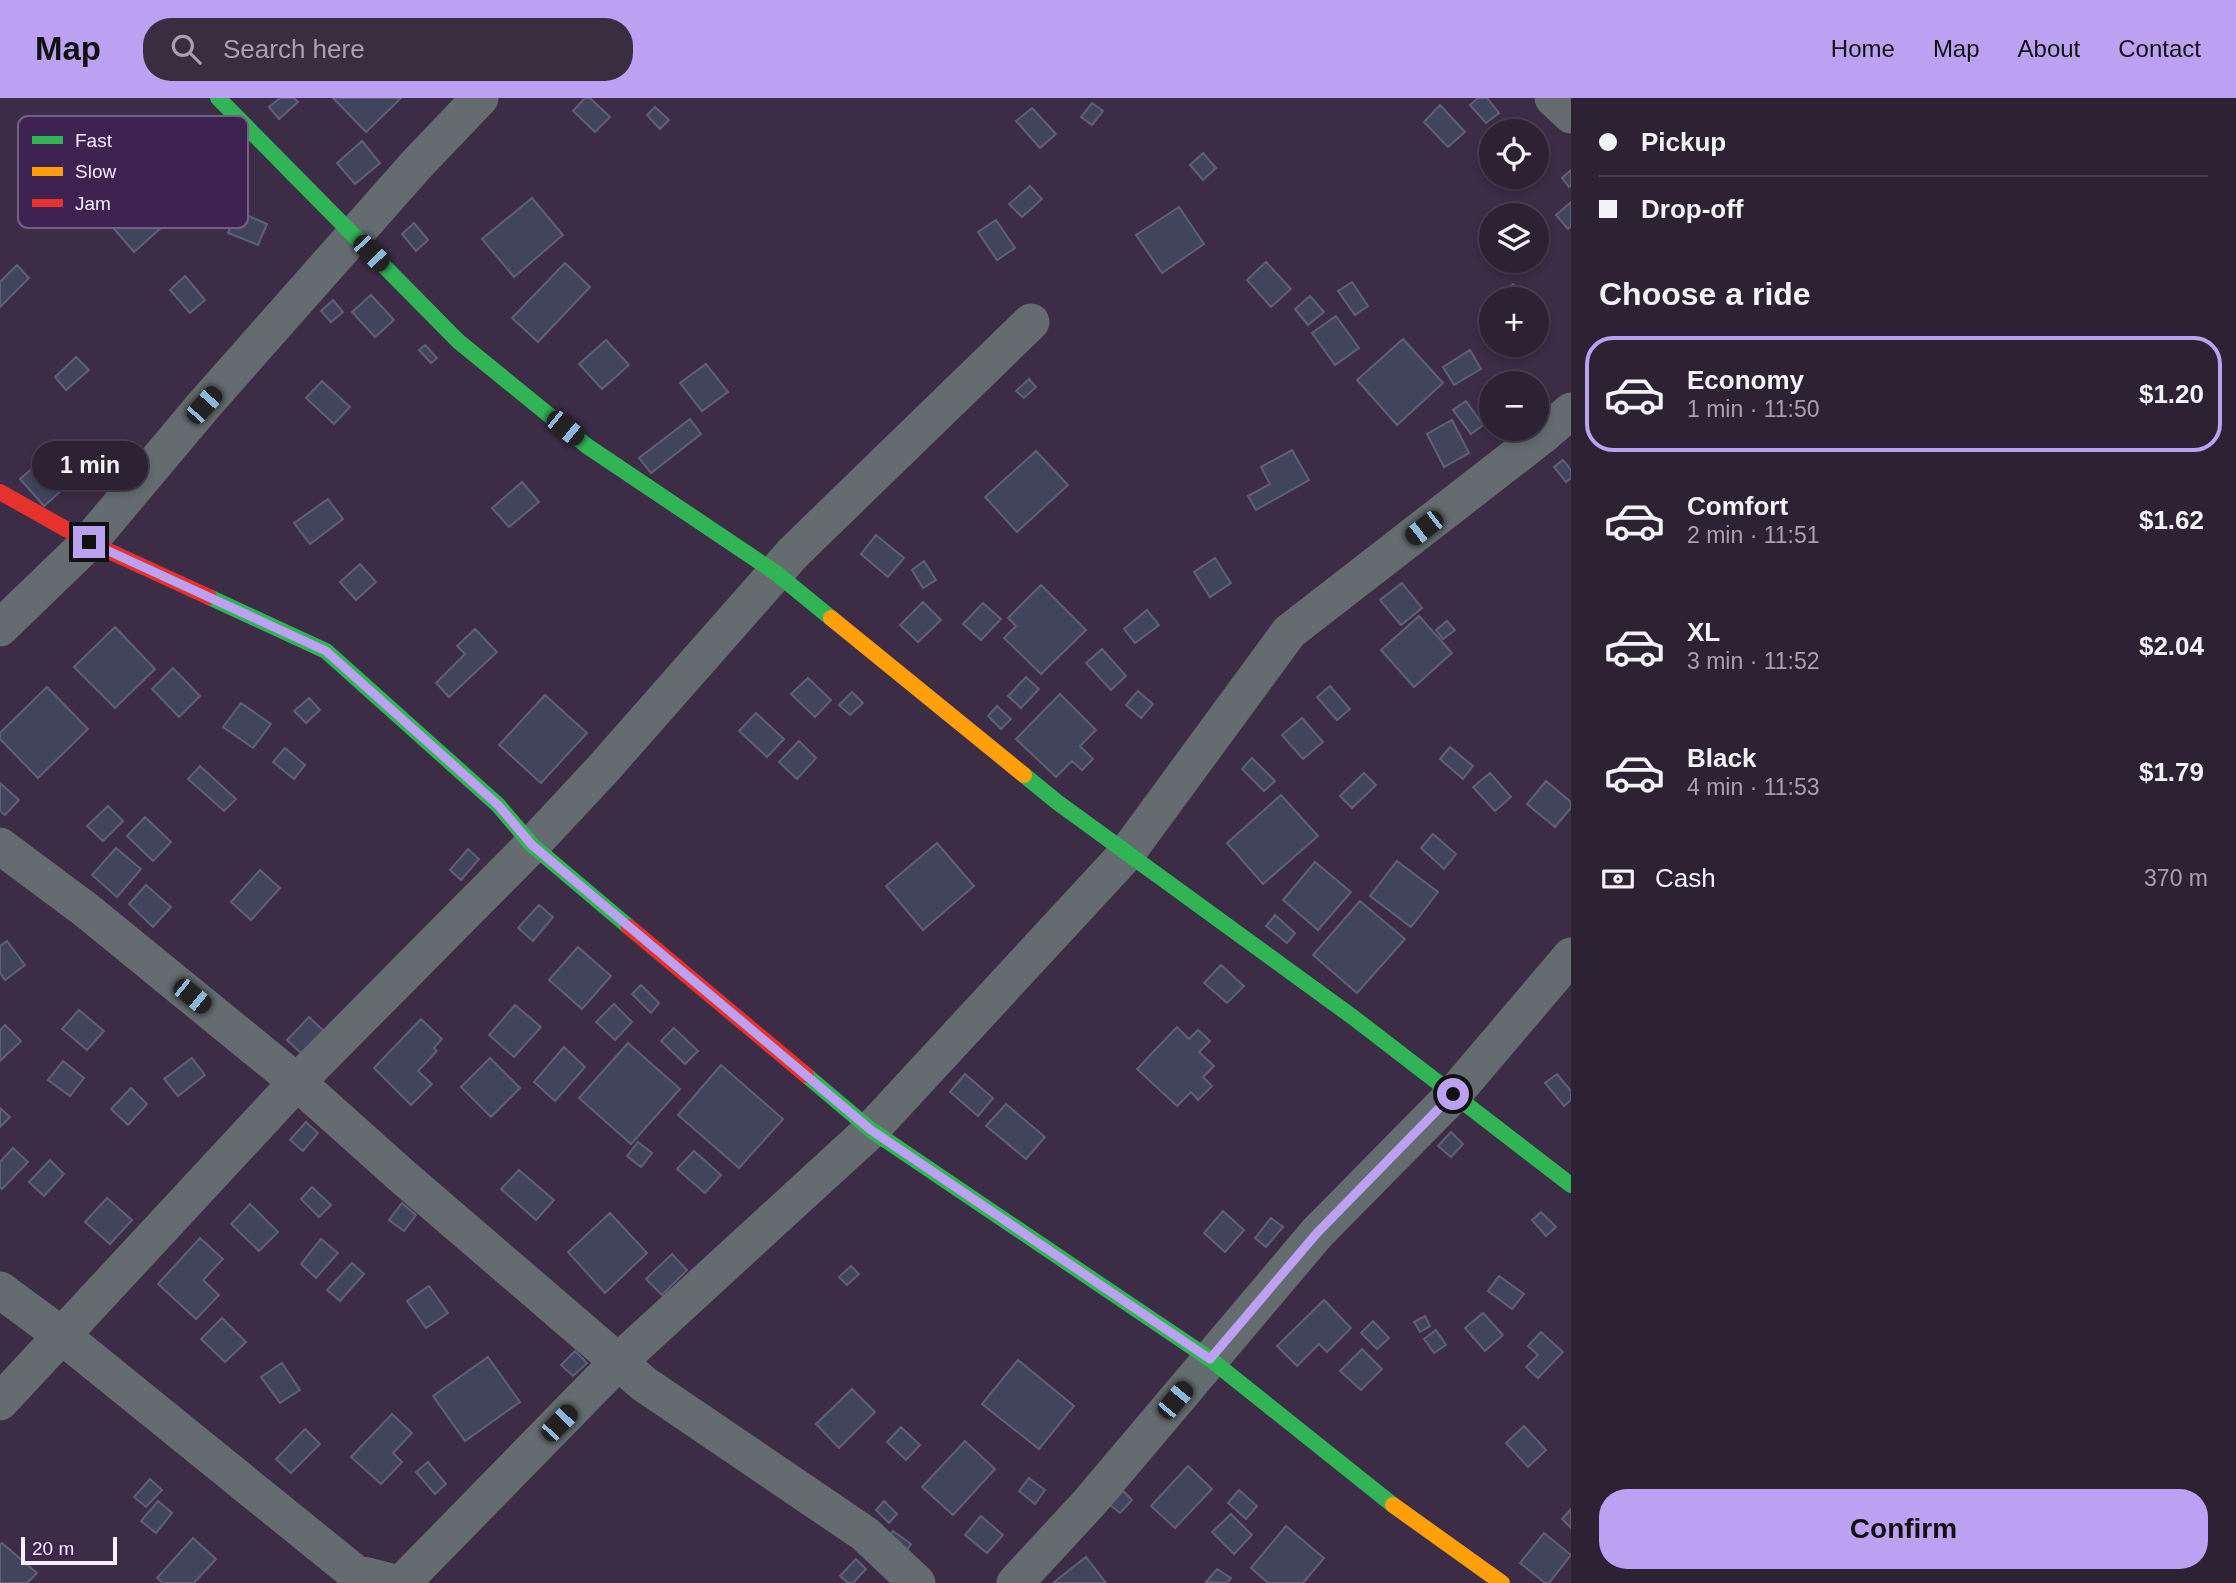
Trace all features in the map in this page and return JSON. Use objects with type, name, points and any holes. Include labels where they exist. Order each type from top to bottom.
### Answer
[{"type":"street","points":[[218,98],[236,116]]},
{"type":"street","points":[[0,628],[89,542],[204,405],[417,164],[480,98]]},
{"type":"street","points":[[1553,98],[1571,115]]},
{"type":"street","points":[[248,128],[457,341],[587,446],[776,573],[1057,802],[1354,1018],[1571,1185]]},
{"type":"street","points":[[0,1402],[297,1082],[532,845],[602,770],[793,553],[1031,322]]},
{"type":"street","points":[[402,1583],[617,1363],[871,1130],[1127,853],[1289,632],[1571,411]]},
{"type":"street","points":[[0,492],[89,542],[326,651],[498,805],[532,845],[871,1130],[1210,1359],[1398,1509],[1502,1583]]},
{"type":"street","points":[[0,846],[86,910],[297,1082],[617,1363],[865,1534],[917,1583]]},
{"type":"street","points":[[1015,1583],[1089,1503],[1317,1233],[1453,1094],[1571,956]]},
{"type":"street","points":[[0,1290],[61,1335],[355,1573],[395,1583]]},
{"type":"building","points":[[280,98],[294,98],[298,102],[279,119],[269,107]]},
{"type":"building","points":[[333,98],[401,98],[366,132]]},
{"type":"building","points":[[585,98],[590,98],[610,117],[595,132],[573,111]]},
{"type":"building","points":[[1478,98],[1487,98],[1499,113],[1491,119],[1482,119],[1470,105]]},
{"type":"building","points":[[1092,103],[1103,111],[1092,125],[1081,117]]},
{"type":"building","points":[[1440,105],[1465,132],[1448,147],[1424,122]]},
{"type":"building","points":[[655,107],[669,120],[660,129],[647,115]]},
{"type":"building","points":[[1032,108],[1056,134],[1040,148],[1016,121]]},
{"type":"building","points":[[362,141],[380,163],[355,184],[337,163]]},
{"type":"building","points":[[1203,153],[1216,168],[1203,180],[1190,165]]},
{"type":"building","points":[[1571,170],[1571,186],[1569,187],[1562,178]]},
{"type":"building","points":[[1030,186],[1042,199],[1022,217],[1009,204]]},
{"type":"building","points":[[532,198],[563,235],[514,277],[482,239]]},
{"type":"building","points":[[1571,202],[1571,226],[1568,229],[1556,215]]},
{"type":"building","points":[[1179,207],[1204,244],[1162,273],[1136,235]]},
{"type":"building","points":[[248,216],[267,224],[258,245],[228,233],[230,228],[248,228]]},
{"type":"building","points":[[996,220],[1015,248],[997,260],[978,232]]},
{"type":"building","points":[[414,223],[428,240],[416,251],[402,234]]},
{"type":"building","points":[[113,228],[161,228],[134,252]]},
{"type":"building","points":[[1266,262],[1291,289],[1271,307],[1247,280]]},
{"type":"building","points":[[565,263],[590,287],[538,342],[512,318]]},
{"type":"building","points":[[17,265],[29,278],[0,307],[0,282]]},
{"type":"building","points":[[185,276],[205,300],[190,313],[170,290]]},
{"type":"building","points":[[1352,282],[1368,306],[1355,315],[1338,291]]},
{"type":"building","points":[[371,295],[394,320],[375,337],[352,312]]},
{"type":"building","points":[[1310,296],[1324,312],[1308,325],[1295,309]]},
{"type":"building","points":[[333,300],[343,312],[331,322],[321,311]]},
{"type":"building","points":[[1336,316],[1359,348],[1335,365],[1312,333]]},
{"type":"building","points":[[1403,339],[1443,383],[1397,425],[1357,380]]},
{"type":"building","points":[[606,340],[629,365],[602,389],[579,364]]},
{"type":"building","points":[[425,345],[437,358],[431,363],[419,350]]},
{"type":"building","points":[[1470,350],[1481,369],[1454,385],[1443,367]]},
{"type":"building","points":[[76,357],[89,370],[66,390],[55,377]]},
{"type":"building","points":[[706,364],[728,392],[702,411],[680,383]]},
{"type":"building","points":[[1029,379],[1036,387],[1024,398],[1016,391]]},
{"type":"building","points":[[322,381],[350,407],[334,424],[306,398]]},
{"type":"building","points":[[1466,401],[1479,419],[1479,428],[1471,434],[1453,410]]},
{"type":"building","points":[[690,419],[701,434],[651,473],[639,458]]},
{"type":"building","points":[[1452,420],[1469,453],[1444,467],[1427,434]]},
{"type":"building","points":[[1292,450],[1309,480],[1256,510],[1248,496],[1270,484],[1261,467]]},
{"type":"building","points":[[1036,451],[1068,485],[1017,532],[985,497]]},
{"type":"building","points":[[1563,460],[1571,470],[1571,478],[1566,482],[1554,467]]},
{"type":"building","points":[[37,464],[61,491],[44,506],[20,479]]},
{"type":"building","points":[[522,482],[539,502],[509,527],[492,508]]},
{"type":"building","points":[[328,499],[343,519],[310,544],[294,523]]},
{"type":"building","points":[[876,535],[904,558],[888,577],[861,554]]},
{"type":"building","points":[[1215,558],[1231,583],[1210,597],[1194,572]]},
{"type":"building","points":[[924,561],[936,580],[923,588],[912,570]]},
{"type":"building","points":[[360,564],[376,582],[356,600],[340,582]]},
{"type":"building","points":[[1402,583],[1422,608],[1401,625],[1380,600]]},
{"type":"building","points":[[1041,585],[1086,630],[1041,674],[1004,638],[1016,626],[1008,618]]},
{"type":"building","points":[[923,602],[941,620],[918,642],[900,625]]},
{"type":"building","points":[[983,603],[1001,619],[981,640],[963,624]]},
{"type":"building","points":[[1147,610],[1159,625],[1135,643],[1124,629]]},
{"type":"building","points":[[1419,616],[1452,653],[1414,687],[1381,650]]},
{"type":"building","points":[[1447,621],[1455,630],[1443,639],[1436,630]]},
{"type":"building","points":[[115,627],[155,669],[115,708],[74,667]]},
{"type":"building","points":[[475,629],[497,652],[449,697],[436,683],[465,654],[457,646]]},
{"type":"building","points":[[1102,649],[1126,676],[1111,690],[1086,663]]},
{"type":"building","points":[[173,668],[200,696],[179,717],[152,689]]},
{"type":"building","points":[[1026,677],[1039,689],[1021,708],[1008,696]]},
{"type":"building","points":[[808,678],[831,700],[815,717],[791,694]]},
{"type":"building","points":[[1330,686],[1350,709],[1337,720],[1317,697]]},
{"type":"building","points":[[47,687],[88,729],[38,778],[0,739],[0,733]]},
{"type":"building","points":[[1138,691],[1153,704],[1141,718],[1126,705]]},
{"type":"building","points":[[852,692],[863,703],[850,715],[839,705]]},
{"type":"building","points":[[1060,694],[1096,730],[1080,746],[1093,759],[1082,770],[1072,761],[1056,777],[1016,739]]},
{"type":"building","points":[[545,695],[587,733],[541,783],[499,745]]},
{"type":"building","points":[[309,698],[320,710],[306,723],[294,711]]},
{"type":"building","points":[[241,703],[271,724],[253,748],[223,727]]},
{"type":"building","points":[[997,706],[1011,719],[1001,729],[988,716]]},
{"type":"building","points":[[756,713],[784,739],[767,757],[739,731]]},
{"type":"building","points":[[1302,718],[1323,742],[1303,759],[1282,735]]},
{"type":"building","points":[[799,741],[816,758],[797,779],[779,762]]},
{"type":"building","points":[[1450,747],[1473,766],[1463,779],[1440,759]]},
{"type":"building","points":[[285,748],[305,765],[294,779],[273,762]]},
{"type":"building","points":[[1252,758],[1275,781],[1264,791],[1242,769]]},
{"type":"building","points":[[200,766],[236,799],[224,811],[188,779]]},
{"type":"building","points":[[1364,773],[1376,785],[1352,808],[1340,796]]},
{"type":"building","points":[[1490,773],[1511,797],[1495,811],[1473,787]]},
{"type":"building","points":[[1546,781],[1571,802],[1571,808],[1555,827],[1527,804]]},
{"type":"building","points":[[0,783],[19,800],[5,815],[0,811]]},
{"type":"building","points":[[1281,795],[1318,836],[1263,884],[1227,843]]},
{"type":"building","points":[[108,806],[123,821],[103,841],[87,826]]},
{"type":"building","points":[[145,817],[171,842],[153,861],[127,836]]},
{"type":"building","points":[[1433,834],[1456,854],[1444,869],[1421,848]]},
{"type":"building","points":[[937,843],[974,886],[923,930],[886,886]]},
{"type":"building","points":[[116,848],[141,869],[117,897],[92,875]]},
{"type":"building","points":[[468,849],[479,859],[461,880],[450,870]]},
{"type":"building","points":[[1397,861],[1438,892],[1411,927],[1370,896]]},
{"type":"building","points":[[1315,862],[1351,892],[1318,930],[1283,900]]},
{"type":"building","points":[[260,870],[280,888],[251,920],[231,902]]},
{"type":"building","points":[[146,885],[171,907],[153,927],[129,904]]},
{"type":"building","points":[[1360,901],[1405,939],[1357,993],[1313,955]]},
{"type":"building","points":[[539,905],[553,917],[533,941],[518,928]]},
{"type":"building","points":[[1275,915],[1295,933],[1287,943],[1266,926]]},
{"type":"building","points":[[7,941],[25,965],[5,980],[0,973],[0,946]]},
{"type":"building","points":[[578,947],[611,976],[582,1009],[549,980]]},
{"type":"building","points":[[1221,965],[1244,986],[1227,1003],[1204,983]]},
{"type":"building","points":[[641,985],[659,1003],[651,1013],[632,994]]},
{"type":"building","points":[[614,1004],[632,1022],[615,1040],[596,1022]]},
{"type":"building","points":[[515,1005],[541,1027],[514,1057],[489,1035]]},
{"type":"building","points":[[79,1010],[104,1031],[87,1050],[62,1029]]},
{"type":"building","points":[[309,1017],[325,1032],[303,1055],[287,1040]]},
{"type":"building","points":[[421,1019],[442,1039],[434,1048],[437,1051],[418,1071],[432,1084],[411,1105],[374,1068]]},
{"type":"building","points":[[5,1025],[21,1041],[0,1061],[0,1030]]},
{"type":"building","points":[[1177,1027],[1189,1039],[1198,1030],[1210,1041],[1199,1052],[1214,1066],[1203,1077],[1212,1086],[1198,1100],[1191,1092],[1177,1106],[1137,1069]]},
{"type":"building","points":[[674,1028],[698,1051],[685,1064],[661,1041]]},
{"type":"building","points":[[628,1043],[680,1089],[631,1144],[579,1098]]},
{"type":"building","points":[[564,1047],[585,1067],[555,1101],[534,1082]]},
{"type":"building","points":[[192,1058],[205,1075],[178,1096],[164,1079]]},
{"type":"building","points":[[490,1058],[520,1088],[491,1117],[461,1087]]},
{"type":"building","points":[[63,1061],[84,1078],[70,1096],[48,1080]]},
{"type":"building","points":[[721,1065],[783,1119],[739,1168],[678,1115]]},
{"type":"building","points":[[965,1074],[993,1098],[978,1116],[950,1092]]},
{"type":"building","points":[[1557,1074],[1571,1091],[1571,1100],[1564,1106],[1545,1083]]},
{"type":"building","points":[[131,1088],[147,1104],[128,1125],[111,1109]]},
{"type":"building","points":[[1006,1104],[1045,1137],[1026,1159],[986,1126]]},
{"type":"building","points":[[0,1108],[10,1117],[0,1127]]},
{"type":"building","points":[[306,1122],[318,1133],[303,1151],[290,1140]]},
{"type":"building","points":[[1451,1132],[1463,1144],[1451,1157],[1438,1146]]},
{"type":"building","points":[[638,1142],[652,1153],[641,1167],[627,1156]]},
{"type":"building","points":[[13,1148],[28,1162],[2,1189],[0,1162]]},
{"type":"building","points":[[694,1151],[721,1175],[705,1193],[677,1169]]},
{"type":"building","points":[[50,1160],[64,1174],[44,1196],[29,1182]]},
{"type":"building","points":[[519,1170],[554,1200],[536,1220],[501,1189]]},
{"type":"building","points":[[312,1187],[331,1205],[319,1217],[301,1199]]},
{"type":"building","points":[[107,1198],[132,1220],[110,1244],[85,1222]]},
{"type":"building","points":[[402,1203],[416,1215],[404,1231],[389,1220]]},
{"type":"building","points":[[250,1204],[278,1232],[259,1251],[231,1224]]},
{"type":"building","points":[[1223,1211],[1244,1230],[1225,1252],[1204,1233]]},
{"type":"building","points":[[1541,1212],[1556,1227],[1546,1236],[1532,1220]]},
{"type":"building","points":[[610,1213],[647,1253],[605,1293],[568,1252]]},
{"type":"building","points":[[1271,1218],[1283,1227],[1266,1247],[1255,1238]]},
{"type":"building","points":[[200,1238],[223,1259],[203,1280],[219,1295],[196,1319],[158,1284]]},
{"type":"building","points":[[321,1239],[338,1253],[316,1278],[301,1264]]},
{"type":"building","points":[[672,1254],[687,1270],[662,1295],[646,1279]]},
{"type":"building","points":[[352,1263],[364,1274],[340,1301],[327,1290]]},
{"type":"building","points":[[851,1266],[859,1274],[847,1285],[839,1277]]},
{"type":"building","points":[[1499,1276],[1524,1294],[1512,1309],[1488,1291]]},
{"type":"building","points":[[429,1286],[448,1313],[426,1328],[407,1301]]},
{"type":"building","points":[[1324,1300],[1351,1328],[1327,1352],[1319,1344],[1297,1366],[1277,1346]]},
{"type":"building","points":[[1483,1313],[1503,1335],[1485,1351],[1465,1328]]},
{"type":"building","points":[[1425,1316],[1430,1326],[1420,1332],[1414,1322]]},
{"type":"building","points":[[222,1318],[246,1342],[225,1362],[201,1339]]},
{"type":"building","points":[[1373,1321],[1389,1338],[1377,1349],[1361,1333]]},
{"type":"building","points":[[1436,1330],[1446,1345],[1434,1353],[1424,1339]]},
{"type":"building","points":[[1541,1332],[1563,1352],[1538,1378],[1526,1367],[1538,1355],[1528,1346]]},
{"type":"building","points":[[1362,1349],[1382,1369],[1361,1390],[1340,1371]]},
{"type":"building","points":[[575,1351],[587,1363],[573,1376],[561,1365]]},
{"type":"building","points":[[488,1357],[520,1402],[465,1441],[433,1396]]},
{"type":"building","points":[[1018,1360],[1074,1406],[1039,1449],[982,1404]]},
{"type":"building","points":[[282,1363],[300,1390],[280,1403],[261,1377]]},
{"type":"building","points":[[852,1389],[875,1412],[839,1448],[816,1424]]},
{"type":"building","points":[[392,1414],[412,1433],[393,1453],[402,1462],[381,1484],[351,1457]]},
{"type":"building","points":[[1524,1426],[1546,1450],[1528,1467],[1506,1443]]},
{"type":"building","points":[[901,1427],[920,1445],[906,1460],[887,1442]]},
{"type":"building","points":[[305,1429],[320,1444],[291,1473],[276,1459]]},
{"type":"building","points":[[965,1441],[995,1469],[953,1515],[922,1487]]},
{"type":"building","points":[[428,1462],[446,1484],[435,1494],[416,1472]]},
{"type":"building","points":[[1188,1466],[1212,1489],[1175,1528],[1151,1506]]},
{"type":"building","points":[[1029,1478],[1045,1490],[1035,1504],[1019,1491]]},
{"type":"building","points":[[150,1479],[162,1490],[146,1507],[134,1497]]},
{"type":"building","points":[[1239,1490],[1257,1506],[1246,1519],[1228,1503]]},
{"type":"building","points":[[1123,1491],[1132,1500],[1120,1513],[1110,1505]]},
{"type":"building","points":[[158,1501],[172,1513],[156,1533],[141,1521]]},
{"type":"building","points":[[884,1501],[897,1514],[889,1523],[876,1510]]},
{"type":"building","points":[[1571,1509],[1571,1528],[1562,1519]]},
{"type":"building","points":[[1231,1514],[1252,1535],[1234,1554],[1212,1532]]},
{"type":"building","points":[[981,1516],[1003,1535],[987,1553],[965,1535]]},
{"type":"building","points":[[1286,1526],[1324,1558],[1303,1583],[1268,1583],[1251,1568]]},
{"type":"building","points":[[893,1531],[911,1544],[902,1557],[884,1543]]},
{"type":"building","points":[[1544,1533],[1571,1555],[1549,1583],[1545,1583],[1520,1563]]},
{"type":"building","points":[[193,1538],[216,1559],[194,1583],[163,1583],[157,1578]]},
{"type":"building","points":[[2,1543],[37,1573],[27,1583],[0,1583]]},
{"type":"building","points":[[1086,1557],[1106,1583],[1053,1583]]},
{"type":"building","points":[[856,1559],[866,1569],[853,1583],[848,1583],[840,1576]]},
{"type":"building","points":[[1217,1569],[1231,1578],[1227,1583],[1206,1582]]},
{"type":"traffic: fast","points":[[218,98],[236,116]]},
{"type":"traffic: fast","points":[[248,128],[458,341],[587,446],[776,573],[831,618]]},
{"type":"traffic: fast","points":[[209,597],[326,651],[498,805],[532,845],[629,927]]},
{"type":"traffic: fast","points":[[1024,775],[1057,802],[1354,1018],[1571,1185]]},
{"type":"traffic: fast","points":[[806,1075],[871,1130],[1210,1359],[1393,1505]]},
{"type":"traffic: slow","points":[[831,618],[1024,775]]},
{"type":"traffic: slow","points":[[1393,1505],[1502,1583]]},
{"type":"traffic: jam","points":[[0,492],[89,542],[209,597]]},
{"type":"traffic: jam","points":[[629,927],[806,1075]]},
{"type":"route","points":[[89,542],[326,651],[498,805],[532,845],[871,1130],[1210,1359],[1317,1233],[1453,1094]]}]
